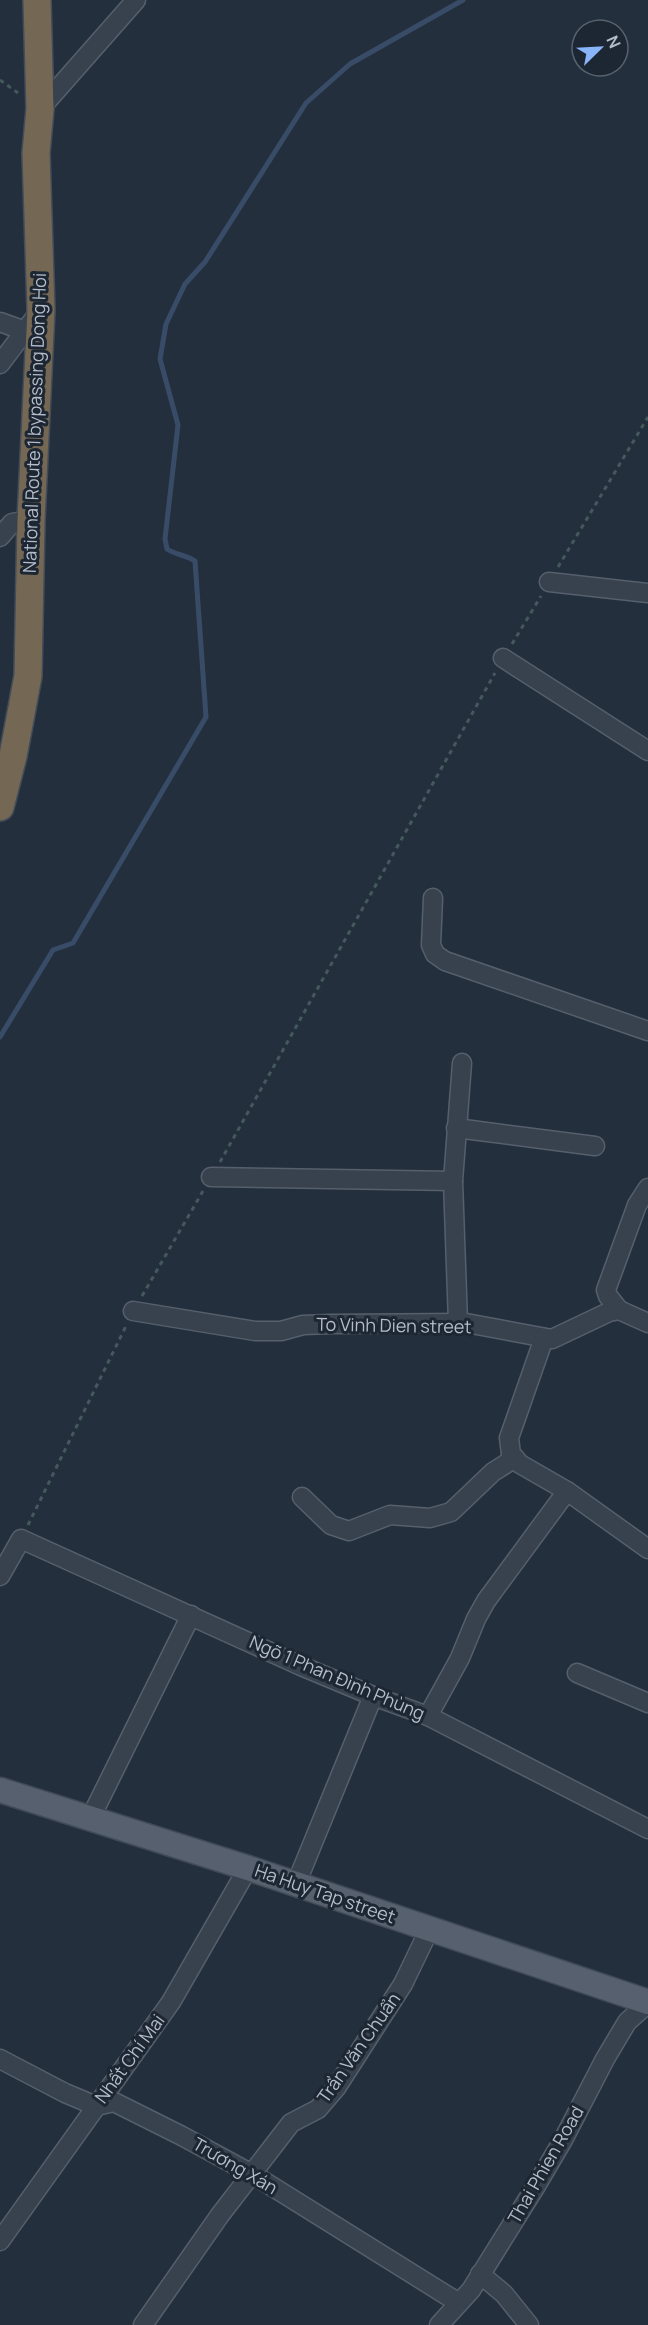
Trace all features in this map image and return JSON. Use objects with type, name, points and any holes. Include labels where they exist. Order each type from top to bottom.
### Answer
[{"type":"highway","name":"National Route 1 bypassing Dong Hoi","points":[[0,807],[13,756],[28,676],[36,153],[40,109],[37,0]]},
{"type":"main road","name":"Ha Huy Tap street","points":[[0,1790],[248,1868],[648,2002]]},
{"type":"street","points":[[40,109],[136,0]]},
{"type":"street","points":[[0,322],[33,320]]},
{"type":"street","points":[[0,364],[33,320]]},
{"type":"street","points":[[0,537],[12,523],[31,520]]},
{"type":"street","points":[[549,582],[648,593]]},
{"type":"street","points":[[503,658],[648,751]]},
{"type":"street","points":[[433,898],[431,945],[435,954],[445,961],[648,1031]]},
{"type":"street","points":[[458,1323],[453,1181],[462,1063]]},
{"type":"street","points":[[456,1128],[595,1146]]},
{"type":"street","points":[[211,1177],[453,1181]]},
{"type":"street","points":[[648,1188],[637,1205],[606,1290],[619,1310],[648,1323]]},
{"type":"street","name":"To Vinh Dien street","points":[[133,1311],[255,1331],[281,1330],[303,1325],[458,1323],[552,1339],[609,1312],[619,1310]]},
{"type":"street","points":[[544,1338],[510,1438],[511,1454],[520,1464],[567,1491],[648,1549]]},
{"type":"street","points":[[302,1497],[331,1525],[349,1531],[390,1515],[438,1517],[450,1512],[493,1472],[515,1458]]},
{"type":"street","points":[[428,1716],[460,1658],[486,1601],[567,1491]]},
{"type":"street","points":[[0,1576],[21,1539]]},
{"type":"street","name":"Ngõ 1 Phan Đình Phùng","points":[[21,1539],[373,1696],[428,1716],[648,1829]]},
{"type":"street","points":[[90,1819],[191,1615]]},
{"type":"street","points":[[576,1673],[648,1703]]},
{"type":"street","points":[[296,1884],[373,1696]]},
{"type":"street","name":"Nhất Chí Mai","points":[[0,2241],[171,2002],[248,1868]]},
{"type":"street","name":"Trần Văn Chuẩn","points":[[143,2325],[220,2215],[291,2123],[318,2109],[336,2088],[403,1984],[429,1930]]},
{"type":"street","name":"Thai Phien Road","points":[[439,2325],[459,2303],[480,2274],[563,2140],[627,2022],[648,2002]]},
{"type":"street","name":"Trương Xán","points":[[1,2062],[96,2106],[114,2102],[133,2110],[252,2174],[459,2303]]},
{"type":"street","points":[[480,2274],[504,2294],[529,2325]]},
{"type":"path","points":[[21,1539],[133,1311],[211,1177],[503,658],[648,417]]},
{"type":"waterway","points":[[0,1037],[53,950],[73,943],[206,717],[195,561],[167,549],[165,539],[178,425],[160,359],[166,324],[185,284],[205,262],[306,103],[350,64],[463,0]]}]
